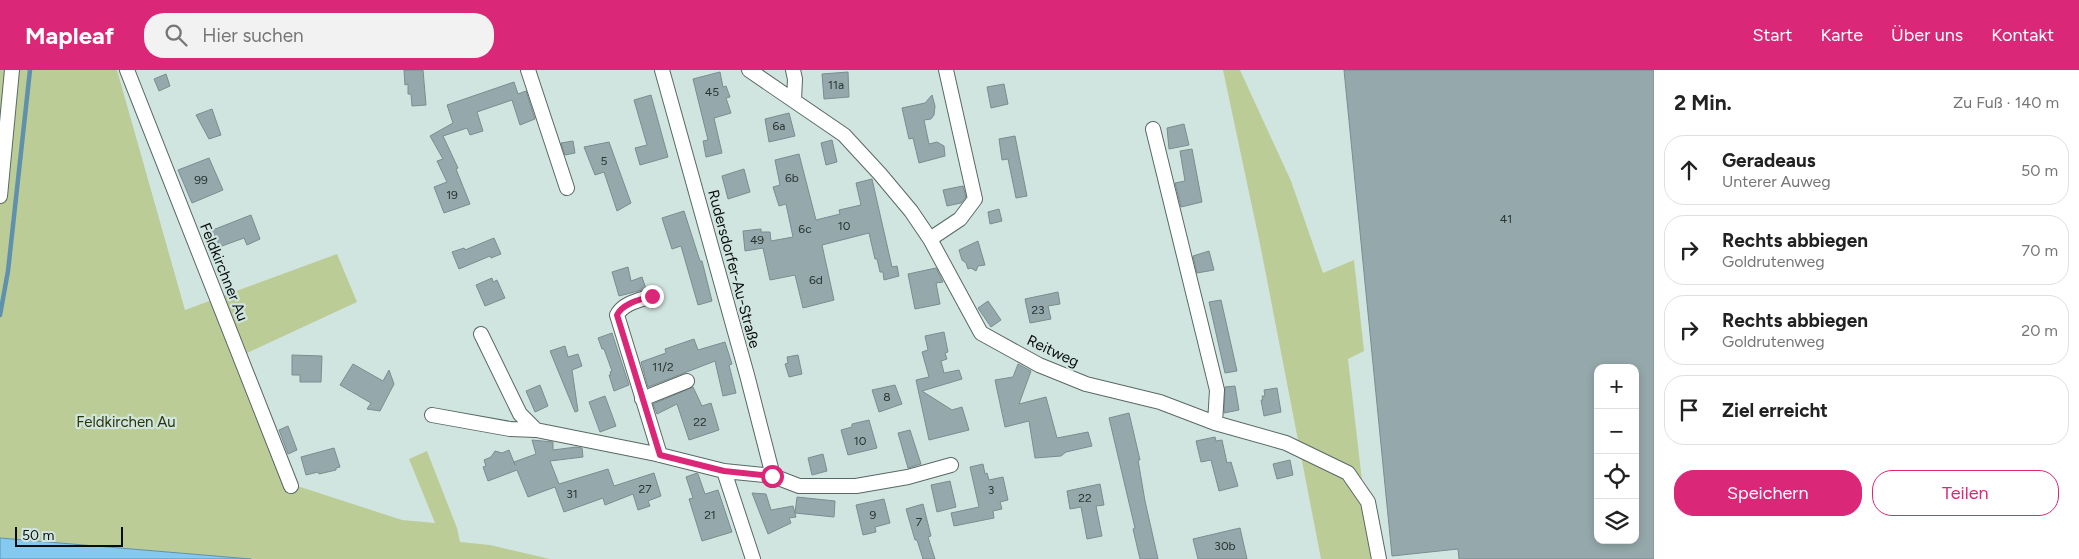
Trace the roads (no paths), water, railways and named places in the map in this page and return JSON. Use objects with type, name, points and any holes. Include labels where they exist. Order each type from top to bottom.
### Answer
[{"type":"street","points":[[0,196],[12,70]]},
{"type":"street","name":"Feldkirchner Au","points":[[127,70],[291,486]]},
{"type":"street","points":[[528,70],[567,188]]},
{"type":"street","name":"Rudersdorfer-Au-Straße","points":[[662,70],[744,365],[772,476]]},
{"type":"street","name":"Reitweg","points":[[749,70],[844,135],[912,211],[930,238],[981,333],[1040,365],[1086,384],[1160,402],[1215,423],[1286,443],[1348,473],[1368,502],[1379,559]]},
{"type":"street","points":[[793,70],[795,79],[794,100]]},
{"type":"street","points":[[930,238],[960,219],[974,199],[946,70]]},
{"type":"street","points":[[1153,130],[1217,390],[1215,423]]},
{"type":"street","points":[[652,296],[627,305],[620,309],[617,315],[660,455]]},
{"type":"street","points":[[481,334],[520,414],[536,430]]},
{"type":"street","points":[[642,399],[688,381]]},
{"type":"street","points":[[432,415],[510,429],[536,430],[660,455],[724,471],[772,476],[799,486],[856,486],[908,477],[951,465]]},
{"type":"street","points":[[724,471],[753,559]]},
{"type":"water","points":[[0,538],[251,559],[0,559]]},
{"type":"waterway","points":[[0,315],[8,271],[30,70]]},
{"type":"park label","name":"Feldkirchen Au","points":[[126,422]]}]
